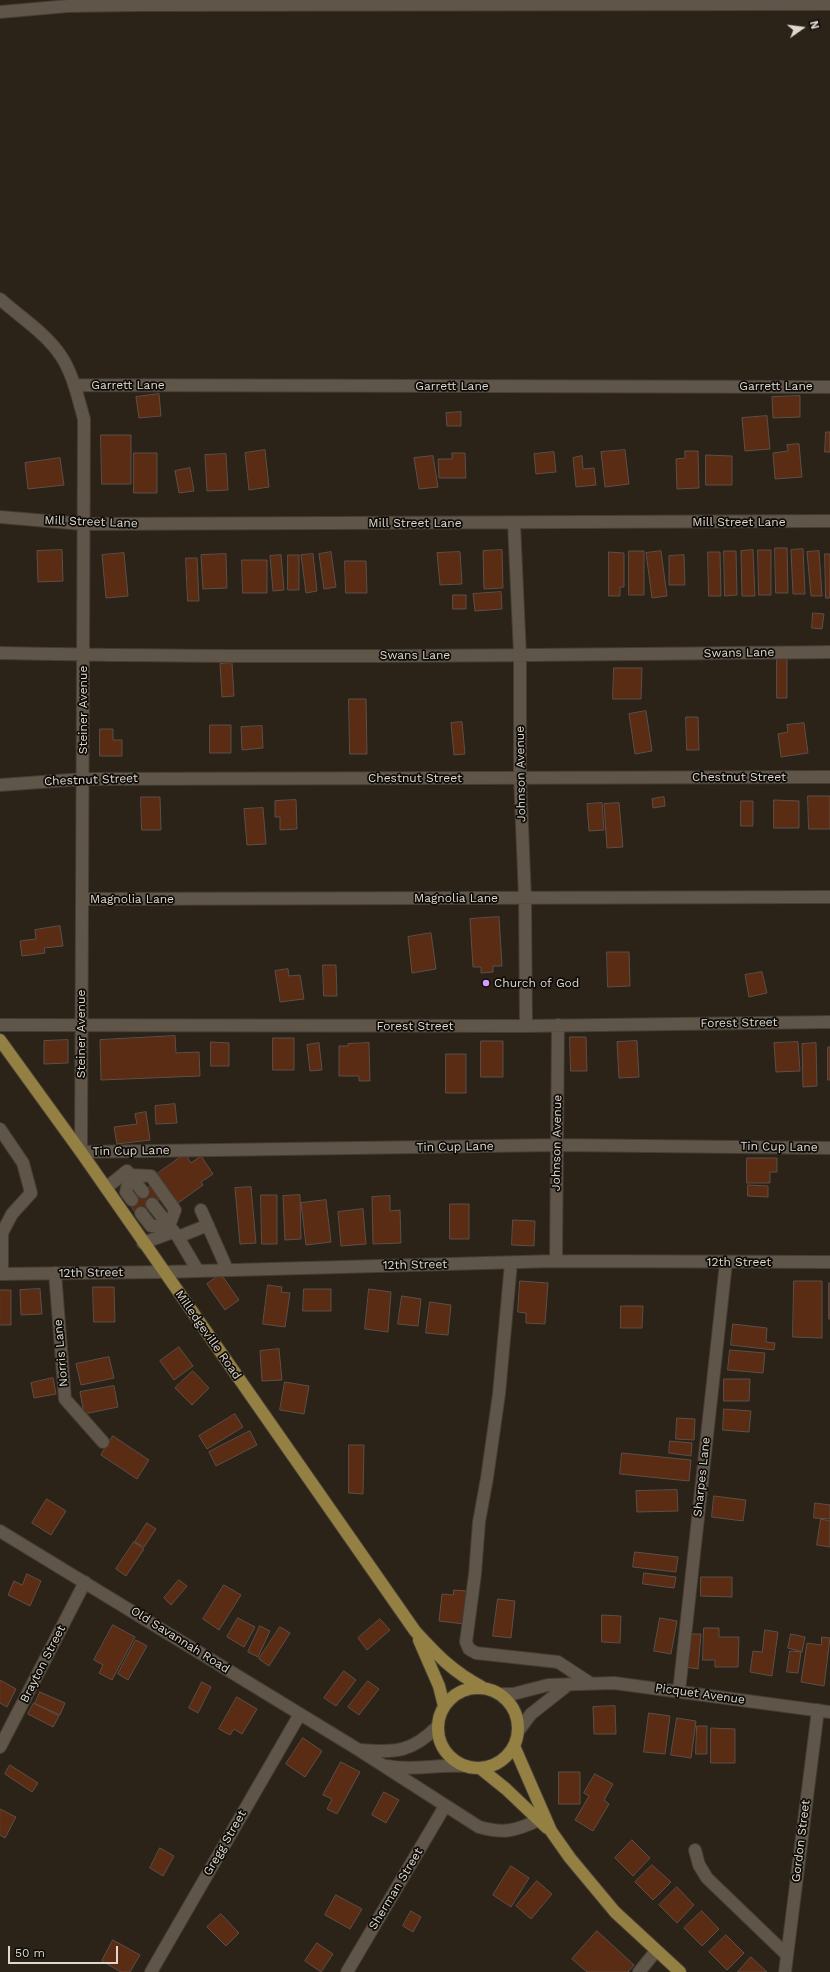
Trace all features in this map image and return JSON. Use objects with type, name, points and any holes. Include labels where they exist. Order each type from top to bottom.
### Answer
[{"type":"main road","name":"Milledgeville Road","points":[[0,1040],[81,1152],[163,1272],[415,1631],[443,1661],[461,1676],[482,1687]]},
{"type":"main road","name":"Milledgeville Road","points":[[415,1631],[439,1686],[444,1706]]},
{"type":"main road","points":[[482,1687],[494,1690],[500,1694],[513,1707],[517,1718],[518,1730],[514,1746],[502,1761],[492,1766],[480,1768],[465,1766],[457,1763],[445,1751],[438,1734],[441,1710],[458,1692],[469,1688],[482,1687]]},
{"type":"main road","points":[[514,1746],[551,1831]]},
{"type":"main road","points":[[480,1768],[506,1789],[551,1831],[591,1886],[614,1912],[680,1972]]},
{"type":"street","points":[[0,12],[68,6],[146,4],[830,4]]},
{"type":"street","name":"Steiner Avenue","points":[[0,299],[46,337],[61,355],[74,385],[84,419],[81,1152]]},
{"type":"street","name":"Garrett Lane","points":[[74,385],[830,386]]},
{"type":"street","name":"Mill Street Lane","points":[[0,517],[83,524],[830,521]]},
{"type":"street","name":"Johnson Avenue","points":[[514,523],[520,655],[520,777],[525,898],[526,1026]]},
{"type":"street","name":"Swans Lane","points":[[0,653],[83,655],[520,655],[830,652]]},
{"type":"street","name":"Chestnut Street","points":[[0,785],[83,779],[830,777]]},
{"type":"street","name":"Magnolia Lane","points":[[82,899],[830,897]]},
{"type":"street","name":"Forest Street","points":[[0,1026],[526,1026],[830,1022]]},
{"type":"street","name":"Johnson Avenue","points":[[556,1262],[558,1025]]},
{"type":"street","points":[[0,1129],[23,1163],[31,1193],[12,1214],[2,1233],[1,1274]]},
{"type":"street","name":"Tin Cup Lane","points":[[81,1152],[557,1145],[830,1148]]},
{"type":"street","points":[[106,1188],[127,1171],[143,1192]]},
{"type":"street","points":[[130,1175],[126,1192],[132,1200]]},
{"type":"street","points":[[130,1175],[151,1176],[175,1210],[173,1232]]},
{"type":"street","points":[[152,1204],[173,1232],[198,1270]]},
{"type":"street","points":[[201,1210],[227,1269]]},
{"type":"street","points":[[141,1212],[151,1226],[173,1232]]},
{"type":"street","points":[[143,1243],[173,1232],[208,1224]]},
{"type":"street","name":"12th Street","points":[[1,1274],[163,1272],[227,1269],[556,1262],[830,1262]]},
{"type":"street","points":[[511,1263],[499,1394],[488,1478],[479,1522],[475,1574],[466,1642],[469,1649],[476,1653],[558,1662],[590,1684]]},
{"type":"street","name":"Sharpes Lane","points":[[679,1691],[726,1263]]},
{"type":"street","name":"Norris Lane","points":[[54,1273],[65,1399],[103,1442]]},
{"type":"street","name":"Old Savannah Road","points":[[0,1531],[359,1750],[479,1827],[494,1831],[514,1830],[539,1820]]},
{"type":"street","name":"Brayton Street","points":[[0,1747],[85,1582]]},
{"type":"street","name":"Picquet Avenue","points":[[500,1694],[513,1694],[548,1684],[630,1684],[830,1712]]},
{"type":"street","points":[[518,1730],[531,1714],[569,1684]]},
{"type":"street","name":"Gordon Street","points":[[785,1972],[818,1710]]},
{"type":"street","name":"Gregg Street","points":[[151,1972],[300,1714]]},
{"type":"street","name":"Old Savannah Road","points":[[359,1750],[387,1752],[403,1749],[423,1741],[438,1726]]},
{"type":"street","name":"Old Savannah Road","points":[[383,1765],[402,1769],[446,1765],[465,1766]]},
{"type":"street","name":"Sherman Street","points":[[347,1972],[445,1806]]},
{"type":"street","points":[[695,1850],[699,1865],[707,1878],[787,1956]]},
{"type":"street","points":[[639,1972],[656,1950]]},
{"type":"building","points":[[159,394],[161,416],[139,418],[136,397]]},
{"type":"building","points":[[800,396],[800,417],[773,418],[772,397]]},
{"type":"building","points":[[461,412],[461,426],[447,426],[446,413]]},
{"type":"building","points":[[767,416],[770,449],[745,451],[742,418]]},
{"type":"building","points":[[826,432],[830,432],[830,452],[825,452]]},
{"type":"building","points":[[101,435],[131,435],[131,484],[102,484]]},
{"type":"building","points":[[799,444],[802,477],[775,479],[773,453],[788,451],[787,445]]},
{"type":"building","points":[[265,450],[269,487],[249,490],[245,453]]},
{"type":"building","points":[[625,450],[629,484],[605,487],[601,452]]},
{"type":"building","points":[[685,451],[698,451],[699,488],[677,489],[676,459],[685,458]]},
{"type":"building","points":[[554,452],[556,472],[536,474],[534,454]]},
{"type":"building","points":[[134,453],[157,453],[157,493],[134,493]]},
{"type":"building","points":[[452,453],[465,453],[466,478],[439,478],[438,459],[452,459]]},
{"type":"building","points":[[226,454],[228,490],[207,491],[205,455]]},
{"type":"building","points":[[706,455],[732,456],[732,485],[706,485]]},
{"type":"building","points":[[433,456],[438,487],[419,489],[414,458]]},
{"type":"building","points":[[582,456],[583,469],[594,468],[596,485],[576,487],[573,458]]},
{"type":"building","points":[[60,458],[64,485],[28,489],[25,463]]},
{"type":"building","points":[[190,468],[194,491],[179,493],[175,471]]},
{"type":"building","points":[[775,548],[787,548],[788,593],[776,593]]},
{"type":"building","points":[[803,549],[805,594],[793,594],[791,550]]},
{"type":"building","points":[[62,550],[63,581],[38,582],[37,551]]},
{"type":"building","points":[[502,550],[503,588],[484,589],[483,551]]},
{"type":"building","points":[[753,550],[755,596],[742,596],[741,551]]},
{"type":"building","points":[[758,550],[771,550],[771,595],[759,595]]},
{"type":"building","points":[[629,551],[644,551],[644,595],[629,595]]},
{"type":"building","points":[[661,551],[667,596],[652,598],[646,553]]},
{"type":"building","points":[[724,551],[736,551],[737,595],[725,596]]},
{"type":"building","points":[[819,551],[822,596],[811,596],[807,552]]},
{"type":"building","points":[[331,552],[336,587],[324,589],[319,554]]},
{"type":"building","points":[[460,552],[462,584],[440,585],[437,553]]},
{"type":"building","points":[[609,552],[624,553],[624,587],[620,587],[620,596],[609,596]]},
{"type":"building","points":[[708,552],[720,552],[721,596],[709,596]]},
{"type":"building","points":[[124,553],[128,596],[106,598],[102,555]]},
{"type":"building","points":[[226,554],[227,588],[203,589],[201,555]]},
{"type":"building","points":[[313,554],[317,591],[306,593],[301,555]]},
{"type":"building","points":[[825,554],[830,554],[830,598],[826,598]]},
{"type":"building","points":[[281,555],[284,590],[273,591],[270,556]]},
{"type":"building","points":[[288,555],[299,555],[299,590],[288,590]]},
{"type":"building","points":[[684,555],[685,585],[669,585],[669,556]]},
{"type":"building","points":[[186,558],[197,558],[199,601],[188,601]]},
{"type":"building","points":[[242,560],[267,560],[267,593],[243,593]]},
{"type":"building","points":[[345,561],[366,561],[367,593],[346,593]]},
{"type":"building","points":[[501,592],[502,609],[475,611],[473,594]]},
{"type":"building","points":[[453,595],[466,595],[466,609],[453,609]]},
{"type":"building","points":[[813,613],[824,614],[822,629],[812,628]]},
{"type":"building","points":[[777,656],[787,656],[787,698],[777,698]]},
{"type":"building","points":[[232,663],[234,696],[222,697],[220,664]]},
{"type":"building","points":[[614,668],[642,668],[641,699],[613,699]]},
{"type":"building","points":[[349,699],[366,699],[367,754],[350,754]]},
{"type":"building","points":[[646,711],[652,751],[635,754],[629,714]]},
{"type":"building","points":[[686,717],[698,717],[699,750],[687,750]]},
{"type":"building","points":[[462,722],[465,754],[454,755],[451,723]]},
{"type":"building","points":[[804,723],[808,753],[781,757],[778,734],[788,732],[787,725]]},
{"type":"building","points":[[210,725],[231,725],[231,753],[210,753]]},
{"type":"building","points":[[262,726],[263,748],[242,750],[241,727]]},
{"type":"building","points":[[100,729],[113,729],[113,740],[122,740],[122,756],[100,756]]},
{"type":"building","points":[[808,796],[830,796],[830,829],[809,829]]},
{"type":"building","points":[[141,797],[160,797],[161,830],[142,830]]},
{"type":"building","points":[[664,797],[665,806],[653,808],[652,799]]},
{"type":"building","points":[[296,800],[297,829],[280,830],[280,817],[275,817],[275,801]]},
{"type":"building","points":[[774,800],[799,801],[799,828],[774,828]]},
{"type":"building","points":[[741,801],[753,801],[753,826],[741,826]]},
{"type":"building","points":[[602,803],[604,830],[589,831],[587,804]]},
{"type":"building","points":[[619,803],[623,847],[607,848],[604,804]]},
{"type":"building","points":[[263,808],[266,844],[247,845],[244,809]]},
{"type":"building","points":[[499,917],[502,966],[493,966],[493,972],[481,973],[481,967],[473,967],[470,919]]},
{"type":"building","points":[[60,926],[63,946],[44,948],[45,953],[22,956],[20,941],[36,939],[35,930]]},
{"type":"building","points":[[431,933],[436,969],[412,973],[408,937]]},
{"type":"building","points":[[607,952],[629,952],[630,986],[608,987]]},
{"type":"building","points":[[323,965],[336,965],[337,996],[324,996]]},
{"type":"building","points":[[288,969],[289,976],[300,975],[304,999],[280,1002],[275,971]]},
{"type":"building","points":[[762,972],[767,993],[749,997],[745,975]]},
{"type":"building","points":[[175,1036],[176,1053],[199,1052],[200,1076],[101,1080],[100,1040]]},
{"type":"building","points":[[570,1037],[586,1037],[587,1071],[571,1071]]},
{"type":"building","points":[[273,1038],[294,1038],[294,1070],[273,1070]]},
{"type":"building","points":[[68,1040],[68,1063],[44,1064],[44,1041]]},
{"type":"building","points":[[481,1041],[503,1041],[503,1077],[481,1077]]},
{"type":"building","points":[[637,1041],[639,1077],[619,1078],[617,1042]]},
{"type":"building","points":[[211,1042],[229,1043],[229,1066],[211,1066]]},
{"type":"building","points":[[798,1042],[800,1071],[776,1072],[774,1043]]},
{"type":"building","points":[[319,1043],[322,1070],[310,1071],[307,1045]]},
{"type":"building","points":[[369,1043],[370,1081],[359,1081],[359,1076],[339,1076],[339,1046]]},
{"type":"building","points":[[816,1043],[817,1086],[803,1087],[802,1044]]},
{"type":"building","points":[[828,1047],[830,1047],[830,1080],[828,1080]]},
{"type":"building","points":[[446,1054],[466,1054],[466,1093],[446,1093]]},
{"type":"building","points":[[175,1104],[177,1123],[156,1124],[155,1106]]},
{"type":"building","points":[[146,1112],[150,1140],[117,1144],[114,1127],[137,1124],[135,1114]]},
{"type":"building","points":[[185,1154],[191,1163],[201,1156],[213,1174],[201,1182],[203,1185],[178,1203],[157,1174]]},
{"type":"building","points":[[747,1158],[777,1158],[777,1172],[770,1172],[770,1183],[747,1183]]},
{"type":"building","points":[[154,1184],[163,1197],[137,1215],[128,1202]]},
{"type":"building","points":[[748,1185],[768,1186],[768,1197],[748,1196]]},
{"type":"building","points":[[251,1187],[256,1243],[240,1244],[235,1188]]},
{"type":"building","points":[[261,1195],[277,1195],[277,1244],[262,1244]]},
{"type":"building","points":[[300,1195],[301,1239],[285,1240],[283,1196]]},
{"type":"building","points":[[390,1196],[390,1211],[400,1210],[401,1243],[373,1244],[372,1197]]},
{"type":"building","points":[[326,1200],[331,1242],[306,1245],[301,1203]]},
{"type":"building","points":[[450,1204],[469,1204],[469,1239],[450,1239]]},
{"type":"building","points":[[363,1209],[366,1244],[341,1246],[338,1212]]},
{"type":"building","points":[[513,1220],[535,1221],[534,1246],[512,1245]]},
{"type":"building","points":[[221,1274],[239,1300],[225,1310],[207,1284]]},
{"type":"building","points":[[520,1281],[548,1283],[545,1324],[526,1323],[526,1313],[518,1312]]},
{"type":"building","points":[[794,1281],[822,1281],[822,1338],[793,1337]]},
{"type":"building","points":[[830,1283],[830,1319],[829,1319]]},
{"type":"building","points":[[268,1285],[282,1287],[281,1292],[290,1293],[285,1327],[263,1324]]},
{"type":"building","points":[[93,1287],[114,1287],[115,1322],[94,1322]]},
{"type":"building","points":[[40,1289],[42,1314],[21,1315],[20,1290]]},
{"type":"building","points":[[304,1289],[331,1289],[331,1311],[303,1311]]},
{"type":"building","points":[[369,1289],[391,1292],[388,1332],[365,1329]]},
{"type":"building","points":[[0,1290],[11,1290],[11,1325],[0,1325]]},
{"type":"building","points":[[402,1296],[421,1299],[418,1326],[398,1324]]},
{"type":"building","points":[[430,1302],[451,1305],[448,1335],[426,1333]]},
{"type":"building","points":[[621,1306],[643,1306],[642,1328],[621,1328]]},
{"type":"building","points":[[733,1324],[767,1328],[766,1342],[775,1343],[774,1350],[731,1345]]},
{"type":"building","points":[[179,1347],[193,1366],[174,1380],[160,1361]]},
{"type":"building","points":[[279,1349],[282,1380],[262,1381],[260,1351]]},
{"type":"building","points":[[730,1350],[765,1353],[763,1373],[728,1370]]},
{"type":"building","points":[[109,1357],[114,1378],[81,1385],[76,1364]]},
{"type":"building","points":[[193,1371],[209,1388],[192,1405],[175,1388]]},
{"type":"building","points":[[53,1378],[56,1394],[34,1398],[31,1383]]},
{"type":"building","points":[[724,1379],[750,1379],[749,1401],[724,1401]]},
{"type":"building","points":[[285,1382],[309,1386],[304,1414],[280,1410]]},
{"type":"building","points":[[114,1386],[118,1407],[84,1414],[80,1392]]},
{"type":"building","points":[[724,1409],[751,1411],[749,1432],[723,1430]]},
{"type":"building","points":[[235,1414],[243,1427],[207,1449],[199,1436]]},
{"type":"building","points":[[677,1418],[695,1419],[694,1440],[676,1439]]},
{"type":"building","points":[[250,1431],[257,1445],[216,1466],[209,1452]]},
{"type":"building","points":[[113,1436],[149,1460],[137,1479],[101,1455]]},
{"type":"building","points":[[670,1441],[692,1443],[691,1456],[669,1453]]},
{"type":"building","points":[[349,1445],[364,1445],[363,1494],[349,1493]]},
{"type":"building","points":[[622,1453],[691,1460],[689,1481],[620,1474]]},
{"type":"building","points":[[677,1490],[678,1511],[637,1512],[636,1491]]},
{"type":"building","points":[[714,1496],[746,1500],[743,1521],[712,1517]]},
{"type":"building","points":[[47,1499],[66,1511],[51,1535],[32,1523]]},
{"type":"building","points":[[815,1503],[830,1505],[830,1519],[814,1518]]},
{"type":"building","points":[[821,1519],[830,1521],[830,1547],[817,1545]]},
{"type":"building","points":[[147,1523],[156,1529],[144,1547],[135,1542]]},
{"type":"building","points":[[134,1542],[144,1549],[126,1576],[116,1569]]},
{"type":"building","points":[[635,1552],[678,1557],[676,1572],[633,1567]]},
{"type":"building","points":[[644,1573],[676,1577],[674,1588],[643,1584]]},
{"type":"building","points":[[27,1574],[41,1581],[30,1606],[8,1595],[14,1581],[22,1585]]},
{"type":"building","points":[[701,1577],[732,1577],[732,1597],[701,1596]]},
{"type":"building","points":[[179,1580],[187,1586],[171,1605],[164,1598]]},
{"type":"building","points":[[224,1585],[241,1595],[219,1630],[203,1619]]},
{"type":"building","points":[[454,1590],[467,1591],[464,1624],[439,1621],[442,1594],[453,1595]]},
{"type":"building","points":[[498,1599],[515,1601],[511,1638],[493,1636]]},
{"type":"building","points":[[602,1615],[621,1616],[620,1643],[602,1642]]},
{"type":"building","points":[[238,1618],[255,1627],[244,1647],[227,1637]]},
{"type":"building","points":[[660,1618],[677,1621],[671,1654],[654,1651]]},
{"type":"building","points":[[380,1619],[390,1630],[367,1650],[358,1638]]},
{"type":"building","points":[[113,1625],[135,1637],[112,1680],[99,1673],[103,1665],[94,1660]]},
{"type":"building","points":[[260,1626],[270,1631],[258,1657],[248,1652]]},
{"type":"building","points":[[280,1627],[290,1633],[269,1666],[259,1659]]},
{"type":"building","points":[[704,1628],[719,1628],[719,1637],[739,1637],[738,1667],[715,1667],[715,1660],[703,1660]]},
{"type":"building","points":[[765,1630],[778,1632],[772,1676],[750,1672],[753,1651],[762,1652]]},
{"type":"building","points":[[691,1634],[701,1634],[698,1669],[685,1667],[687,1648],[690,1649]]},
{"type":"building","points":[[791,1634],[805,1637],[802,1652],[788,1648]]},
{"type":"building","points":[[822,1637],[830,1638],[824,1686],[801,1682],[807,1643],[821,1645]]},
{"type":"building","points":[[136,1640],[147,1646],[128,1680],[118,1674]]},
{"type":"building","points":[[790,1651],[801,1652],[798,1673],[787,1672]]},
{"type":"building","points":[[344,1671],[356,1680],[336,1706],[324,1698]]},
{"type":"building","points":[[0,1680],[16,1689],[7,1707],[0,1703]]},
{"type":"building","points":[[368,1681],[379,1689],[359,1715],[348,1707]]},
{"type":"building","points":[[202,1682],[211,1687],[198,1713],[189,1708]]},
{"type":"building","points":[[40,1692],[65,1703],[60,1715],[35,1704]]},
{"type":"building","points":[[237,1697],[257,1709],[242,1734],[234,1729],[230,1735],[219,1729]]},
{"type":"building","points":[[34,1703],[59,1716],[53,1727],[28,1714]]},
{"type":"building","points":[[615,1706],[616,1734],[594,1734],[593,1707]]},
{"type":"building","points":[[649,1713],[670,1716],[665,1754],[644,1752]]},
{"type":"building","points":[[677,1718],[696,1721],[691,1758],[671,1755]]},
{"type":"building","points":[[697,1726],[707,1726],[707,1754],[696,1754]]},
{"type":"building","points":[[711,1728],[735,1729],[735,1763],[711,1763]]},
{"type":"building","points":[[303,1738],[322,1751],[305,1777],[286,1764]]},
{"type":"building","points":[[341,1762],[360,1772],[337,1814],[327,1809],[332,1799],[323,1795]]},
{"type":"building","points":[[10,1765],[38,1783],[32,1792],[5,1774]]},
{"type":"building","points":[[559,1772],[580,1772],[580,1804],[559,1804]]},
{"type":"building","points":[[595,1774],[613,1784],[604,1800],[609,1804],[593,1831],[575,1820],[589,1796],[584,1793]]},
{"type":"building","points":[[384,1792],[399,1800],[386,1823],[372,1815]]},
{"type":"building","points":[[0,1809],[16,1817],[5,1838],[0,1835]]},
{"type":"building","points":[[632,1840],[650,1858],[633,1876],[615,1858]]},
{"type":"building","points":[[160,1848],[174,1856],[163,1876],[150,1868]]},
{"type":"building","points":[[652,1865],[671,1882],[653,1900],[635,1882]]},
{"type":"building","points":[[511,1866],[529,1878],[511,1907],[493,1895]]},
{"type":"building","points":[[537,1881],[552,1894],[531,1919],[516,1906]]},
{"type":"building","points":[[677,1887],[694,1905],[677,1923],[659,1905]]},
{"type":"building","points":[[336,1895],[362,1909],[350,1929],[325,1915]]},
{"type":"building","points":[[411,1911],[421,1917],[413,1932],[403,1926]]},
{"type":"building","points":[[702,1911],[719,1929],[702,1946],[684,1928]]},
{"type":"building","points":[[221,1914],[239,1933],[226,1946],[207,1927]]},
{"type":"building","points":[[597,1931],[634,1965],[628,1972],[587,1972],[572,1959]]},
{"type":"building","points":[[726,1935],[744,1953],[727,1970],[709,1952]]},
{"type":"building","points":[[113,1940],[140,1955],[130,1972],[121,1972],[102,1961]]},
{"type":"building","points":[[317,1943],[333,1954],[321,1972],[305,1961]]},
{"type":"building","points":[[751,1957],[767,1972],[738,1972]]},
{"type":"place","name":"Church of God","points":[[486,983]]}]
